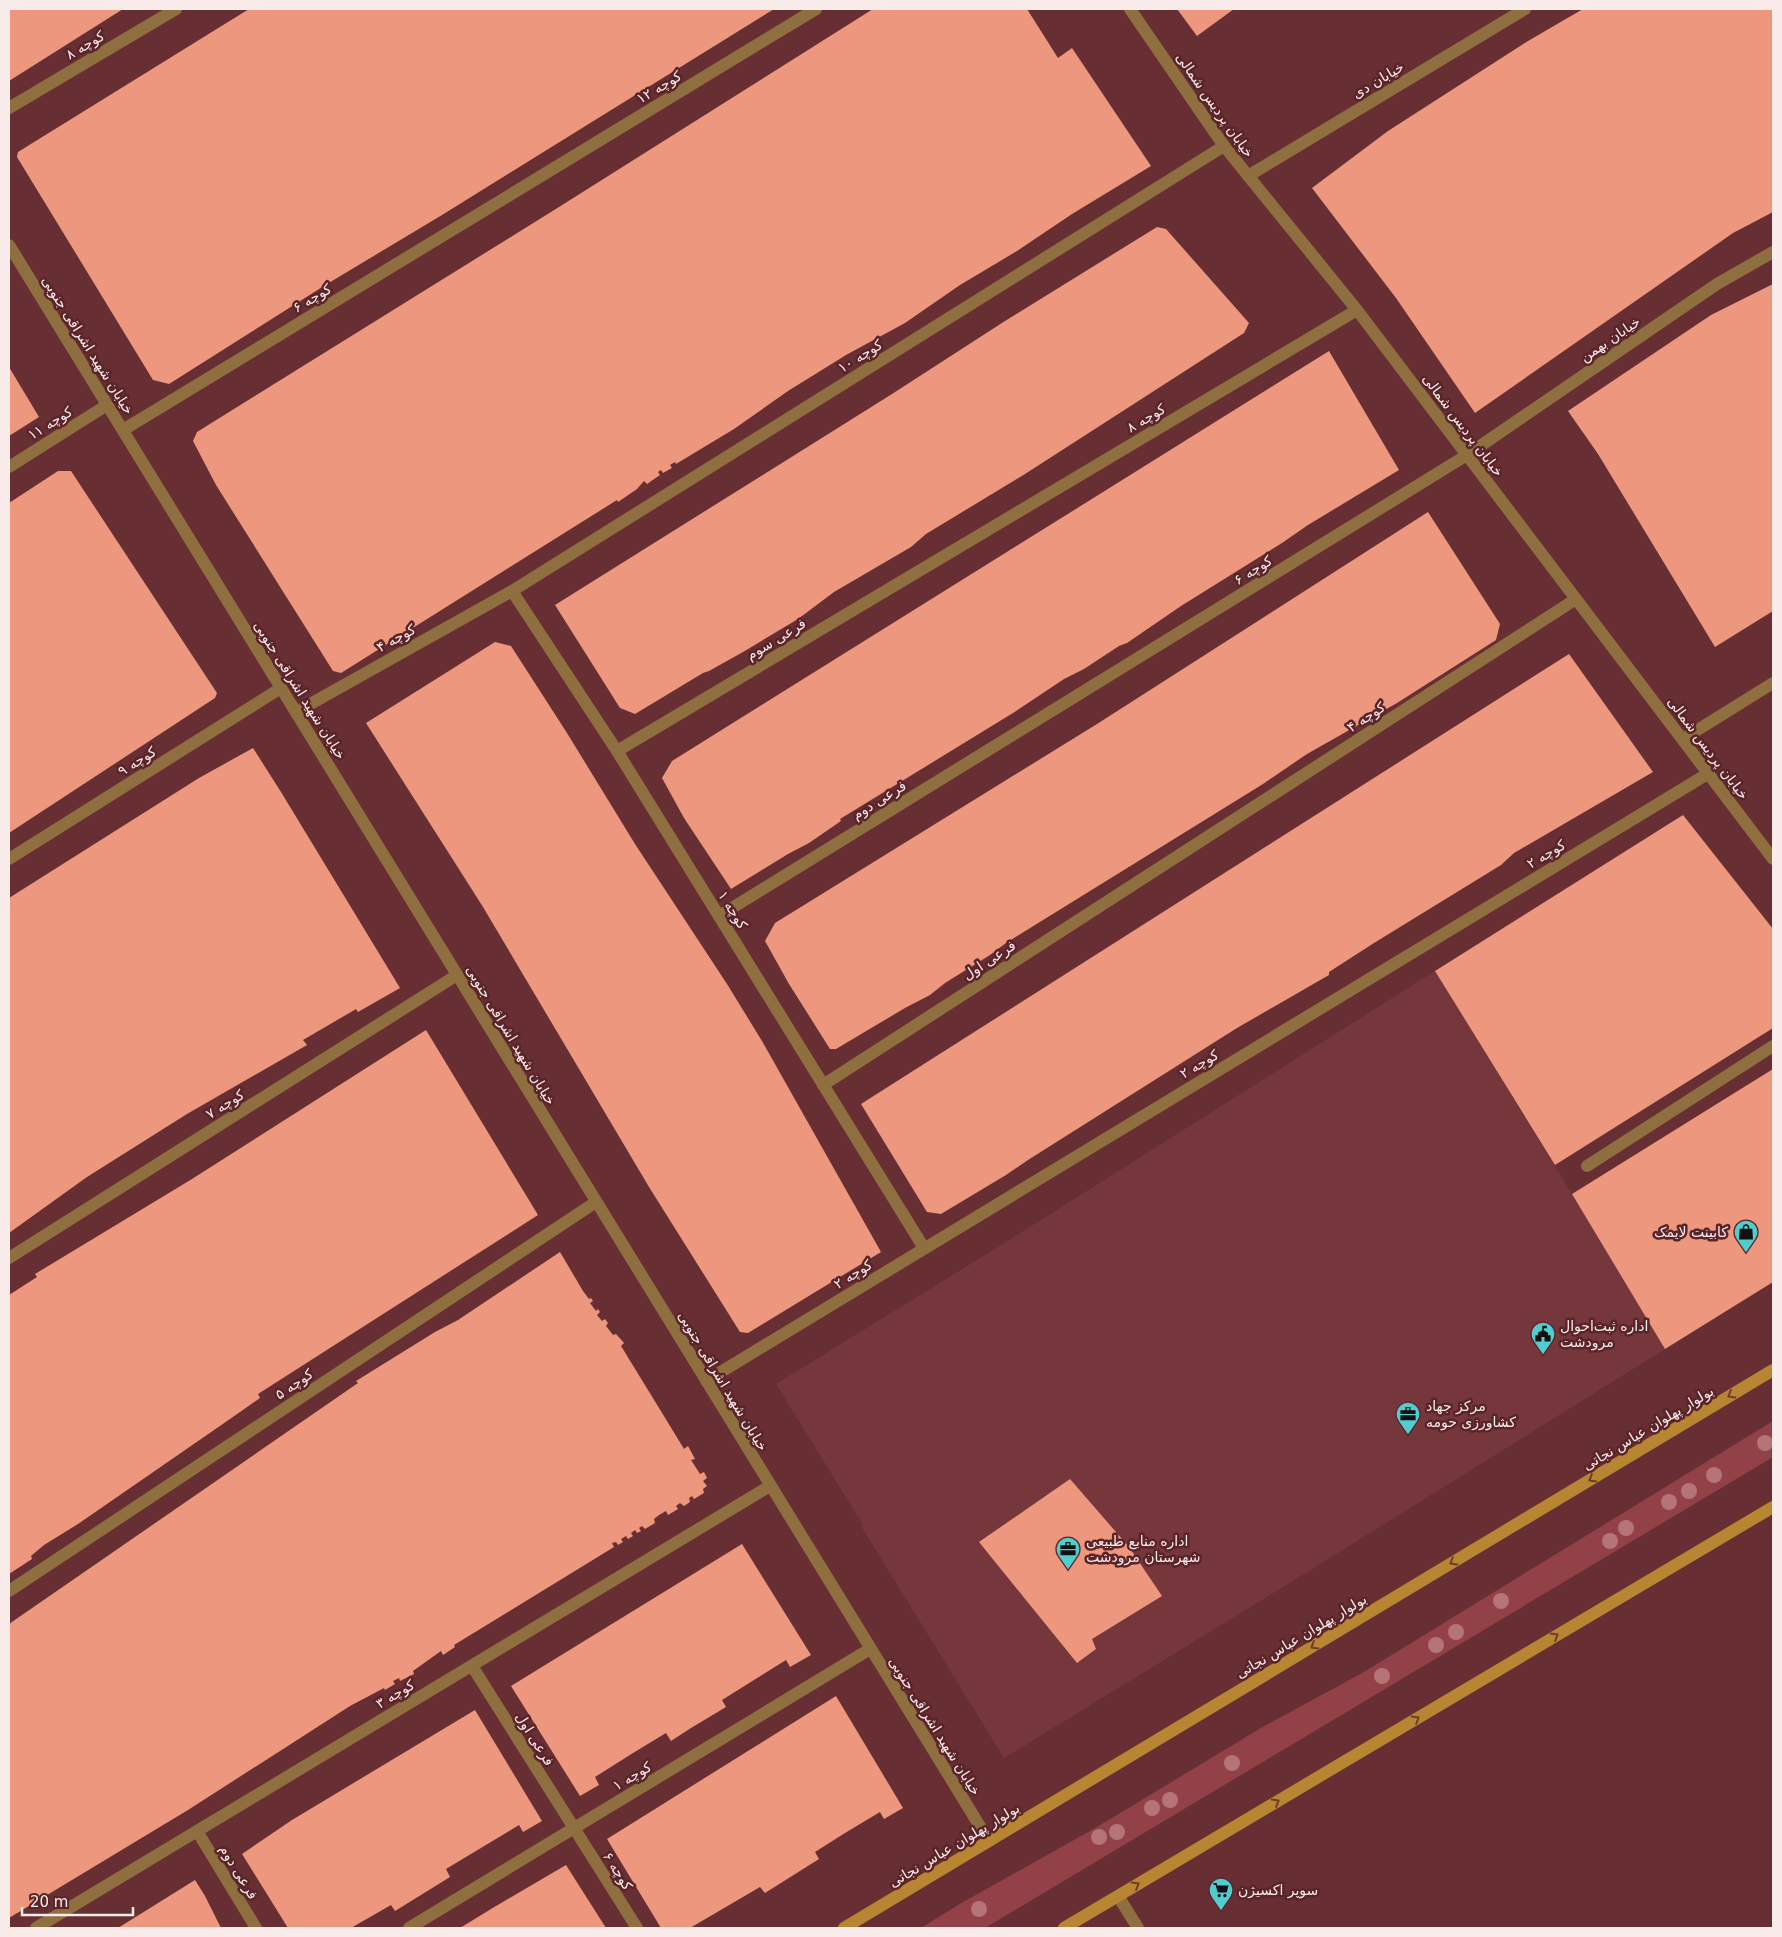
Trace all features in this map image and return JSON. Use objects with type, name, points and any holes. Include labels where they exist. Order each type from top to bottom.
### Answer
[{"type":"main road","name":"بولوار پهلوان عباس نجاتی","points":[[844,1928],[1773,1370]]},
{"type":"main road","points":[[1064,1928],[1773,1507]]},
{"type":"street","name":"کوچه ۸","points":[[9,108],[176,9]]},
{"type":"street","name":"کوچه ۱۲","points":[[517,190],[816,9]]},
{"type":"street","name":"خیابان پردیس شمالی","points":[[1130,9],[1224,146],[1357,310],[1773,859]]},
{"type":"street","name":"خیابان دی","points":[[1248,176],[1525,9]]},
{"type":"street","name":"کوچه ۱۰","points":[[512,591],[1224,146]]},
{"type":"street","name":"کوچه ۶","points":[[123,430],[517,190]]},
{"type":"street","name":"خیابان شهید اشراقی جنوبی","points":[[9,245],[989,1841]]},
{"type":"street","name":"خیابان بهمن","points":[[1467,455],[1717,284],[1773,252]]},
{"type":"street","name":"کوچه ۸","points":[[951,552],[1357,310]]},
{"type":"street","name":"کوچه ۱۱","points":[[9,467],[106,404]]},
{"type":"street","name":"کوچه ۶","points":[[1056,709],[1467,455]]},
{"type":"street","name":"فرعی سوم","points":[[617,751],[951,552]]},
{"type":"street","name":"کوچه ۴","points":[[296,712],[512,591]]},
{"type":"street","name":"کوچه ۱","points":[[512,591],[617,751],[924,1248]]},
{"type":"street","name":"کوچه ۴","points":[[1172,860],[1576,599]]},
{"type":"street","points":[[1683,739],[1773,683]]},
{"type":"street","name":"کوچه ۹","points":[[9,859],[281,688]]},
{"type":"street","name":"فرعی دوم","points":[[719,916],[1056,709]]},
{"type":"street","name":"کوچه ۲","points":[[706,1381],[1709,773]]},
{"type":"street","name":"فرعی اول","points":[[823,1085],[1172,860]]},
{"type":"street","name":"کوچه ۷","points":[[9,1258],[457,975]]},
{"type":"street","points":[[1587,1166],[1773,1046]]},
{"type":"street","name":"کوچه ۵","points":[[9,1591],[596,1202]]},
{"type":"street","name":"کوچه ۳","points":[[36,1928],[770,1486]]},
{"type":"street","name":"کوچه ۱","points":[[409,1928],[870,1648]]},
{"type":"street","name":"فرعی اول","points":[[472,1666],[574,1829]]},
{"type":"street","name":"کوچه ۶","points":[[574,1829],[637,1928]]},
{"type":"street","name":"فرعی دوم","points":[[197,1831],[256,1928]]},
{"type":"street","points":[[1118,1896],[1138,1928]]},
{"type":"shaded area","points":[[1435,971],[1665,1349],[1004,1758],[776,1384],[1011,1239]]},
{"type":"shaded area","points":[[1773,1421],[1773,1457],[985,1928],[921,1928],[958,1905],[1097,1827],[1261,1728],[1364,1672]]},
{"type":"building","points":[[9,9],[123,9],[9,81]]},
{"type":"building","points":[[249,9],[774,9],[327,284],[169,384],[153,380],[17,157],[18,152]]},
{"type":"building","points":[[873,9],[1027,9],[1058,58],[1072,48],[1151,166],[960,285],[905,323],[846,355],[788,391],[734,429],[676,464],[675,462],[670,465],[672,468],[663,473],[661,470],[658,472],[660,475],[647,484],[644,481],[637,489],[618,502],[617,500],[341,673],[333,671],[216,485],[193,441],[197,432]]},
{"type":"building","points":[[1177,9],[1234,9],[1197,36]]},
{"type":"building","points":[[1583,9],[1773,9],[1773,212],[1733,233],[1475,413],[1396,298],[1312,188],[1388,131],[1528,41]]},
{"type":"building","points":[[1157,227],[1166,229],[1249,323],[1244,333],[1025,474],[926,534],[911,547],[834,592],[798,619],[635,714],[620,708],[555,605]]},
{"type":"building","points":[[1773,284],[1773,611],[1715,647],[1598,454],[1568,411],[1711,315]]},
{"type":"building","points":[[1329,351],[1399,470],[1308,525],[1181,606],[1127,643],[1064,679],[1013,713],[840,819],[841,821],[809,843],[731,889],[684,818],[662,778],[672,761]]},
{"type":"building","points":[[9,367],[39,417],[9,436]]},
{"type":"building","points":[[58,471],[71,471],[217,693],[215,698],[9,833],[9,503]]},
{"type":"building","points":[[1428,512],[1500,624],[1496,640],[1397,703],[1307,754],[1263,784],[1006,943],[930,995],[836,1049],[830,1049],[789,984],[765,941],[775,923],[1097,724]]},
{"type":"building","points":[[495,642],[511,646],[635,844],[727,984],[762,1041],[881,1252],[748,1333],[740,1332],[649,1187],[483,907],[366,723]]},
{"type":"building","points":[[1569,654],[1653,772],[1514,853],[1501,865],[1374,943],[1329,972],[1329,975],[1237,1028],[1006,1175],[941,1214],[927,1212],[861,1104]]},
{"type":"building","points":[[253,748],[400,988],[358,1012],[356,1009],[303,1040],[307,1045],[187,1114],[87,1177],[9,1233],[9,898],[199,778]]},
{"type":"building","points":[[1683,815],[1773,929],[1773,1028],[1555,1165],[1435,971]]},
{"type":"building","points":[[426,1030],[538,1215],[258,1394],[260,1398],[78,1524],[44,1545],[31,1556],[32,1559],[9,1574],[9,1295],[37,1277],[35,1274],[192,1179]]},
{"type":"building","points":[[1773,1069],[1773,1282],[1665,1349],[1572,1194]]},
{"type":"building","points":[[560,1252],[583,1291],[593,1301],[590,1303],[596,1311],[598,1309],[600,1312],[597,1315],[602,1321],[605,1319],[608,1323],[606,1326],[613,1335],[616,1334],[624,1343],[621,1346],[684,1449],[688,1446],[695,1459],[691,1460],[700,1474],[704,1472],[707,1478],[703,1481],[707,1486],[703,1489],[704,1493],[694,1499],[692,1496],[689,1498],[690,1502],[684,1506],[680,1503],[676,1506],[678,1509],[668,1515],[666,1511],[659,1515],[654,1519],[655,1523],[645,1529],[642,1526],[639,1528],[641,1531],[637,1533],[635,1530],[631,1533],[633,1536],[628,1539],[626,1536],[621,1539],[623,1542],[618,1545],[616,1542],[612,1543],[614,1547],[454,1645],[455,1647],[443,1655],[441,1651],[413,1671],[414,1674],[400,1681],[399,1678],[393,1681],[395,1684],[385,1690],[384,1688],[350,1706],[188,1810],[9,1918],[9,1624],[358,1383],[356,1381],[435,1332],[458,1320]]},
{"type":"building","points":[[1070,1479],[1129,1547],[1162,1596],[1092,1639],[1096,1649],[1077,1663],[979,1542]]},
{"type":"building","points":[[742,1544],[811,1655],[790,1667],[786,1660],[722,1700],[726,1707],[671,1741],[666,1733],[633,1753],[595,1777],[599,1785],[580,1796],[511,1686]]},
{"type":"building","points":[[836,1696],[903,1808],[884,1819],[880,1812],[845,1833],[815,1852],[819,1859],[765,1893],[760,1887],[690,1928],[661,1928],[607,1839]]},
{"type":"building","points":[[475,1710],[542,1821],[523,1832],[519,1825],[446,1869],[450,1877],[395,1911],[391,1905],[351,1928],[288,1928],[242,1854],[292,1820]]},
{"type":"building","points":[[566,1865],[606,1928],[460,1928],[491,1909]]},
{"type":"building","points":[[195,1880],[221,1928],[118,1928]]},
{"type":"place","name":"کابینت لایمک","points":[[1746,1253]]},
{"type":"place","name":"اداره ثبت‌احوال مرودشت","points":[[1543,1355]]},
{"type":"place","name":"مرکز جهاد کشاورزی حومه","points":[[1408,1435]]},
{"type":"place","name":"اداره منابع طبیعی شهرستان مرودشت","points":[[1068,1570]]},
{"type":"place","name":"سوپر اکسیژن","points":[[1221,1911]]}]
